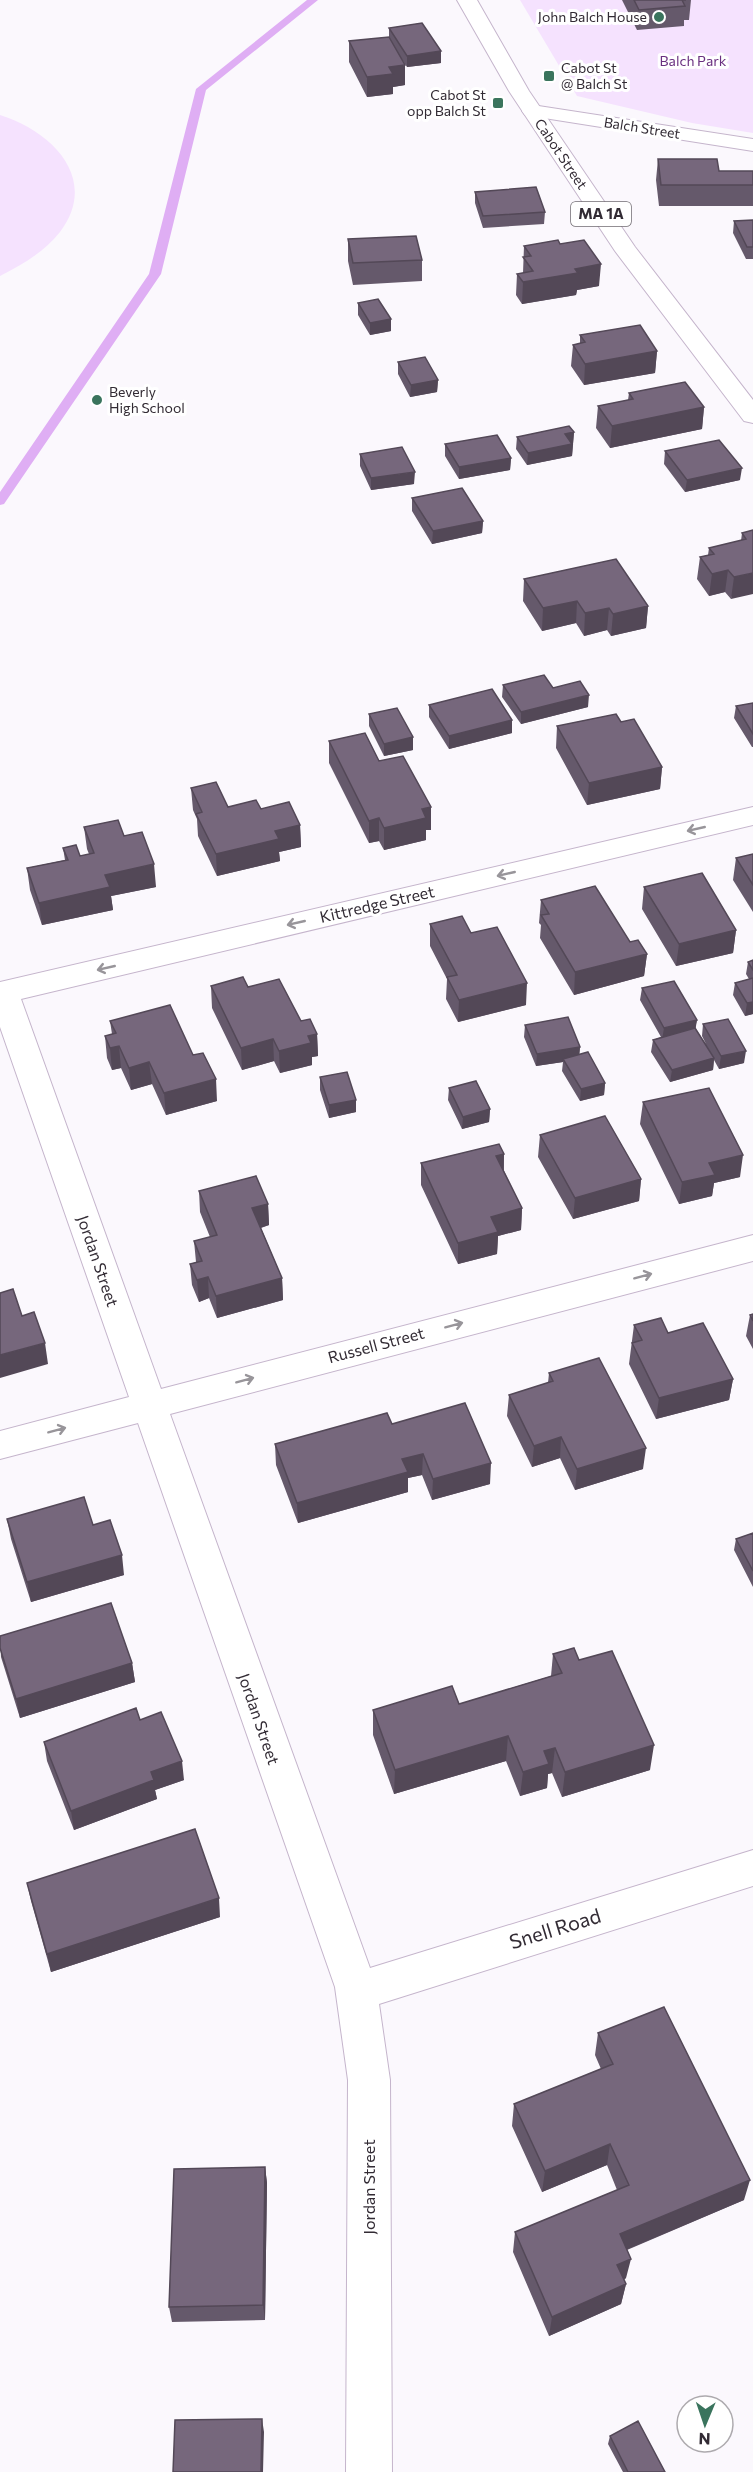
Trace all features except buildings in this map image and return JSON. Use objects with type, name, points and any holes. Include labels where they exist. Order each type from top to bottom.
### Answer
[{"type":"main road","name":"Cabot Street","points":[[466,0],[532,111],[626,251],[753,416]]},
{"type":"main road","name":"Balch Street","points":[[532,111],[753,146]]},
{"type":"main road","name":"Kittredge Street","points":[[1,993],[753,816]]},
{"type":"main road","name":"Jordan Street","points":[[1,993],[357,1991],[369,2080],[369,2472]]},
{"type":"main road","name":"Russell Street","points":[[0,1445],[753,1248]]},
{"type":"main road","name":"Snell Road","points":[[357,1991],[753,1868]]},
{"type":"green space","name":"Balch Park","points":[[520,0],[753,0],[753,133],[692,123],[577,96]]},
{"type":"green space","points":[[0,115],[19,122],[52,145],[64,160],[72,176],[75,194],[71,212],[54,239],[32,257],[0,276]]},
{"type":"waterway","points":[[0,501],[155,274],[201,89],[313,0]]},
{"type":"place","name":"John Balch House","points":[[659,17]]},
{"type":"place","name":"Cabot St @ Balch St","points":[[549,76]]},
{"type":"place","name":"Cabot St opp Balch St","points":[[498,103]]},
{"type":"place","name":"Beverly High School","points":[[97,400]]}]
